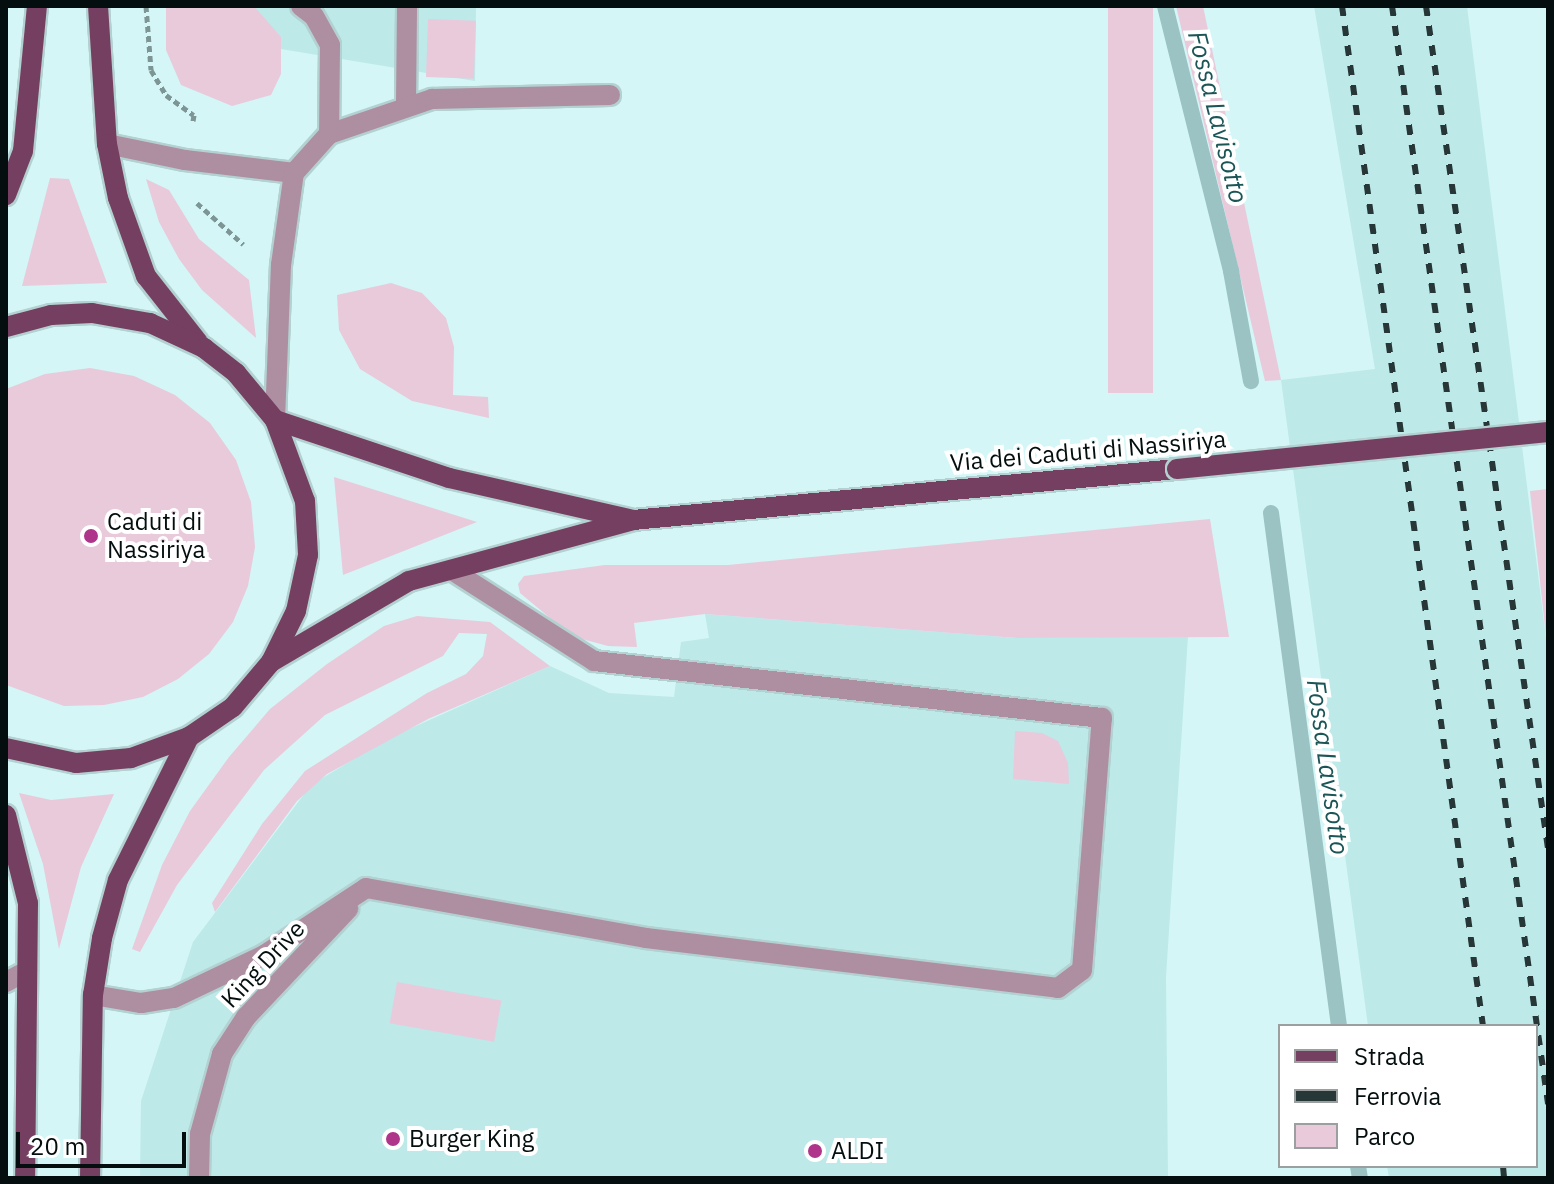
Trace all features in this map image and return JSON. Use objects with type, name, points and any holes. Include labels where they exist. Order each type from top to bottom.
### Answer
[{"type":"main road","points":[[6,195],[23,151],[37,6]]},
{"type":"main road","points":[[6,748],[76,763],[131,758],[189,737],[233,707],[271,662],[296,611],[308,555],[305,501],[275,420],[236,373],[204,348],[146,276],[118,198],[107,144],[98,6]]},
{"type":"main road","points":[[6,327],[51,315],[92,313],[150,323],[204,348]]},
{"type":"main road","name":"Via dei Caduti di Nassiriya","points":[[275,420],[449,478],[633,520]]},
{"type":"main road","name":"Via dei Caduti di Nassiriya","points":[[271,662],[409,581],[633,520],[1548,432]]},
{"type":"main road","points":[[90,1178],[93,995],[118,880],[189,737]]},
{"type":"main road","points":[[6,815],[28,903],[25,1178]]},
{"type":"lane","points":[[301,6],[314,16],[330,45],[329,134]]},
{"type":"lane","points":[[406,104],[407,6]]},
{"type":"lane","points":[[275,420],[281,265],[294,173],[329,134],[406,104],[610,95]]},
{"type":"lane","points":[[107,144],[185,160],[294,173]]},
{"type":"lane","points":[[93,995],[141,1003],[174,998],[264,955],[366,888],[646,938],[1058,988],[1082,970],[1102,718],[594,661],[453,571]]},
{"type":"lane","name":"King Drive","points":[[199,1178],[200,1134],[222,1054],[246,1017],[366,888]]},
{"type":"lane","points":[[6,982],[27,971]]},
{"type":"path","points":[[146,6],[151,70],[166,95],[194,115]]},
{"type":"path","points":[[195,198],[202,211],[248,248]]},
{"type":"shaded area","points":[[185,6],[476,6],[475,81],[281,49]]},
{"type":"shaded area","points":[[1314,6],[1467,6],[1548,654],[1548,1178],[1389,1178],[1387,1168],[1538,1168],[1538,1024],[1368,1024],[1281,380],[1375,369]]},
{"type":"shaded area","points":[[705,614],[1017,638],[1188,636],[1166,977],[1168,1178],[140,1178],[141,1101],[193,942],[311,785],[387,739],[550,666],[609,693],[674,697],[681,642],[709,638]]},
{"type":"green space","points":[[166,6],[254,6],[281,37],[281,74],[271,95],[232,106],[181,85],[166,50]]},
{"type":"green space","points":[[1108,6],[1153,6],[1153,393],[1108,393]]},
{"type":"green space","points":[[1176,6],[1203,6],[1281,380],[1265,381]]},
{"type":"green space","points":[[428,19],[476,21],[474,79],[426,77]]},
{"type":"green space","points":[[50,178],[69,179],[107,283],[22,286]]},
{"type":"green space","points":[[146,179],[169,190],[199,239],[249,280],[256,338],[202,290],[179,259],[159,222]]},
{"type":"green space","points":[[391,283],[422,293],[446,318],[454,347],[453,395],[488,397],[489,418],[412,401],[360,369],[339,330],[337,295]]},
{"type":"green space","points":[[90,368],[134,376],[175,395],[210,423],[236,460],[251,502],[255,547],[248,586],[233,622],[209,654],[178,679],[143,697],[104,705],[64,706],[6,685],[6,389],[45,374]]},
{"type":"green space","points":[[334,477],[477,522],[343,575]]},
{"type":"green space","points":[[1548,489],[1548,654],[1530,491]]},
{"type":"green space","points":[[1210,519],[1229,637],[1017,638],[705,614],[634,623],[637,647],[608,646],[582,639],[556,623],[520,593],[518,584],[524,576],[605,565],[728,565]]},
{"type":"green space","points":[[417,616],[490,622],[550,666],[428,719],[327,774],[297,801],[215,912],[212,903],[262,824],[305,771],[427,693],[466,674],[483,656],[487,634],[459,633],[443,656],[325,715],[264,770],[177,885],[140,952],[132,949],[162,865],[190,811],[229,757],[270,709],[327,664],[384,626]]},
{"type":"green space","points":[[1015,731],[1042,733],[1058,741],[1068,763],[1069,784],[1013,779]]},
{"type":"green space","points":[[19,793],[51,800],[114,794],[81,867],[59,949],[43,864]]},
{"type":"green space","points":[[397,982],[501,1000],[494,1042],[390,1023]]},
{"type":"waterway","name":"Fossa Lavisotto","points":[[1165,6],[1231,271],[1251,381]]},
{"type":"waterway","name":"Fossa Lavisotto","points":[[1271,513],[1339,1024]]},
{"type":"waterway","name":"Fossa Lavisotto","points":[[1358,1168],[1360,1178]]},
{"type":"railway","points":[[1342,6],[1483,1024]]},
{"type":"railway","points":[[1392,6],[1537,1024]]},
{"type":"railway","points":[[1426,6],[1548,848]]},
{"type":"railway","points":[[1538,1034],[1548,1104]]},
{"type":"railway","points":[[1503,1168],[1504,1178]]},
{"type":"place","name":"Caduti di Nassiriya","points":[[91,536]]},
{"type":"place","name":"Burger King","points":[[393,1139]]},
{"type":"place","name":"ALDI","points":[[815,1151]]}]
